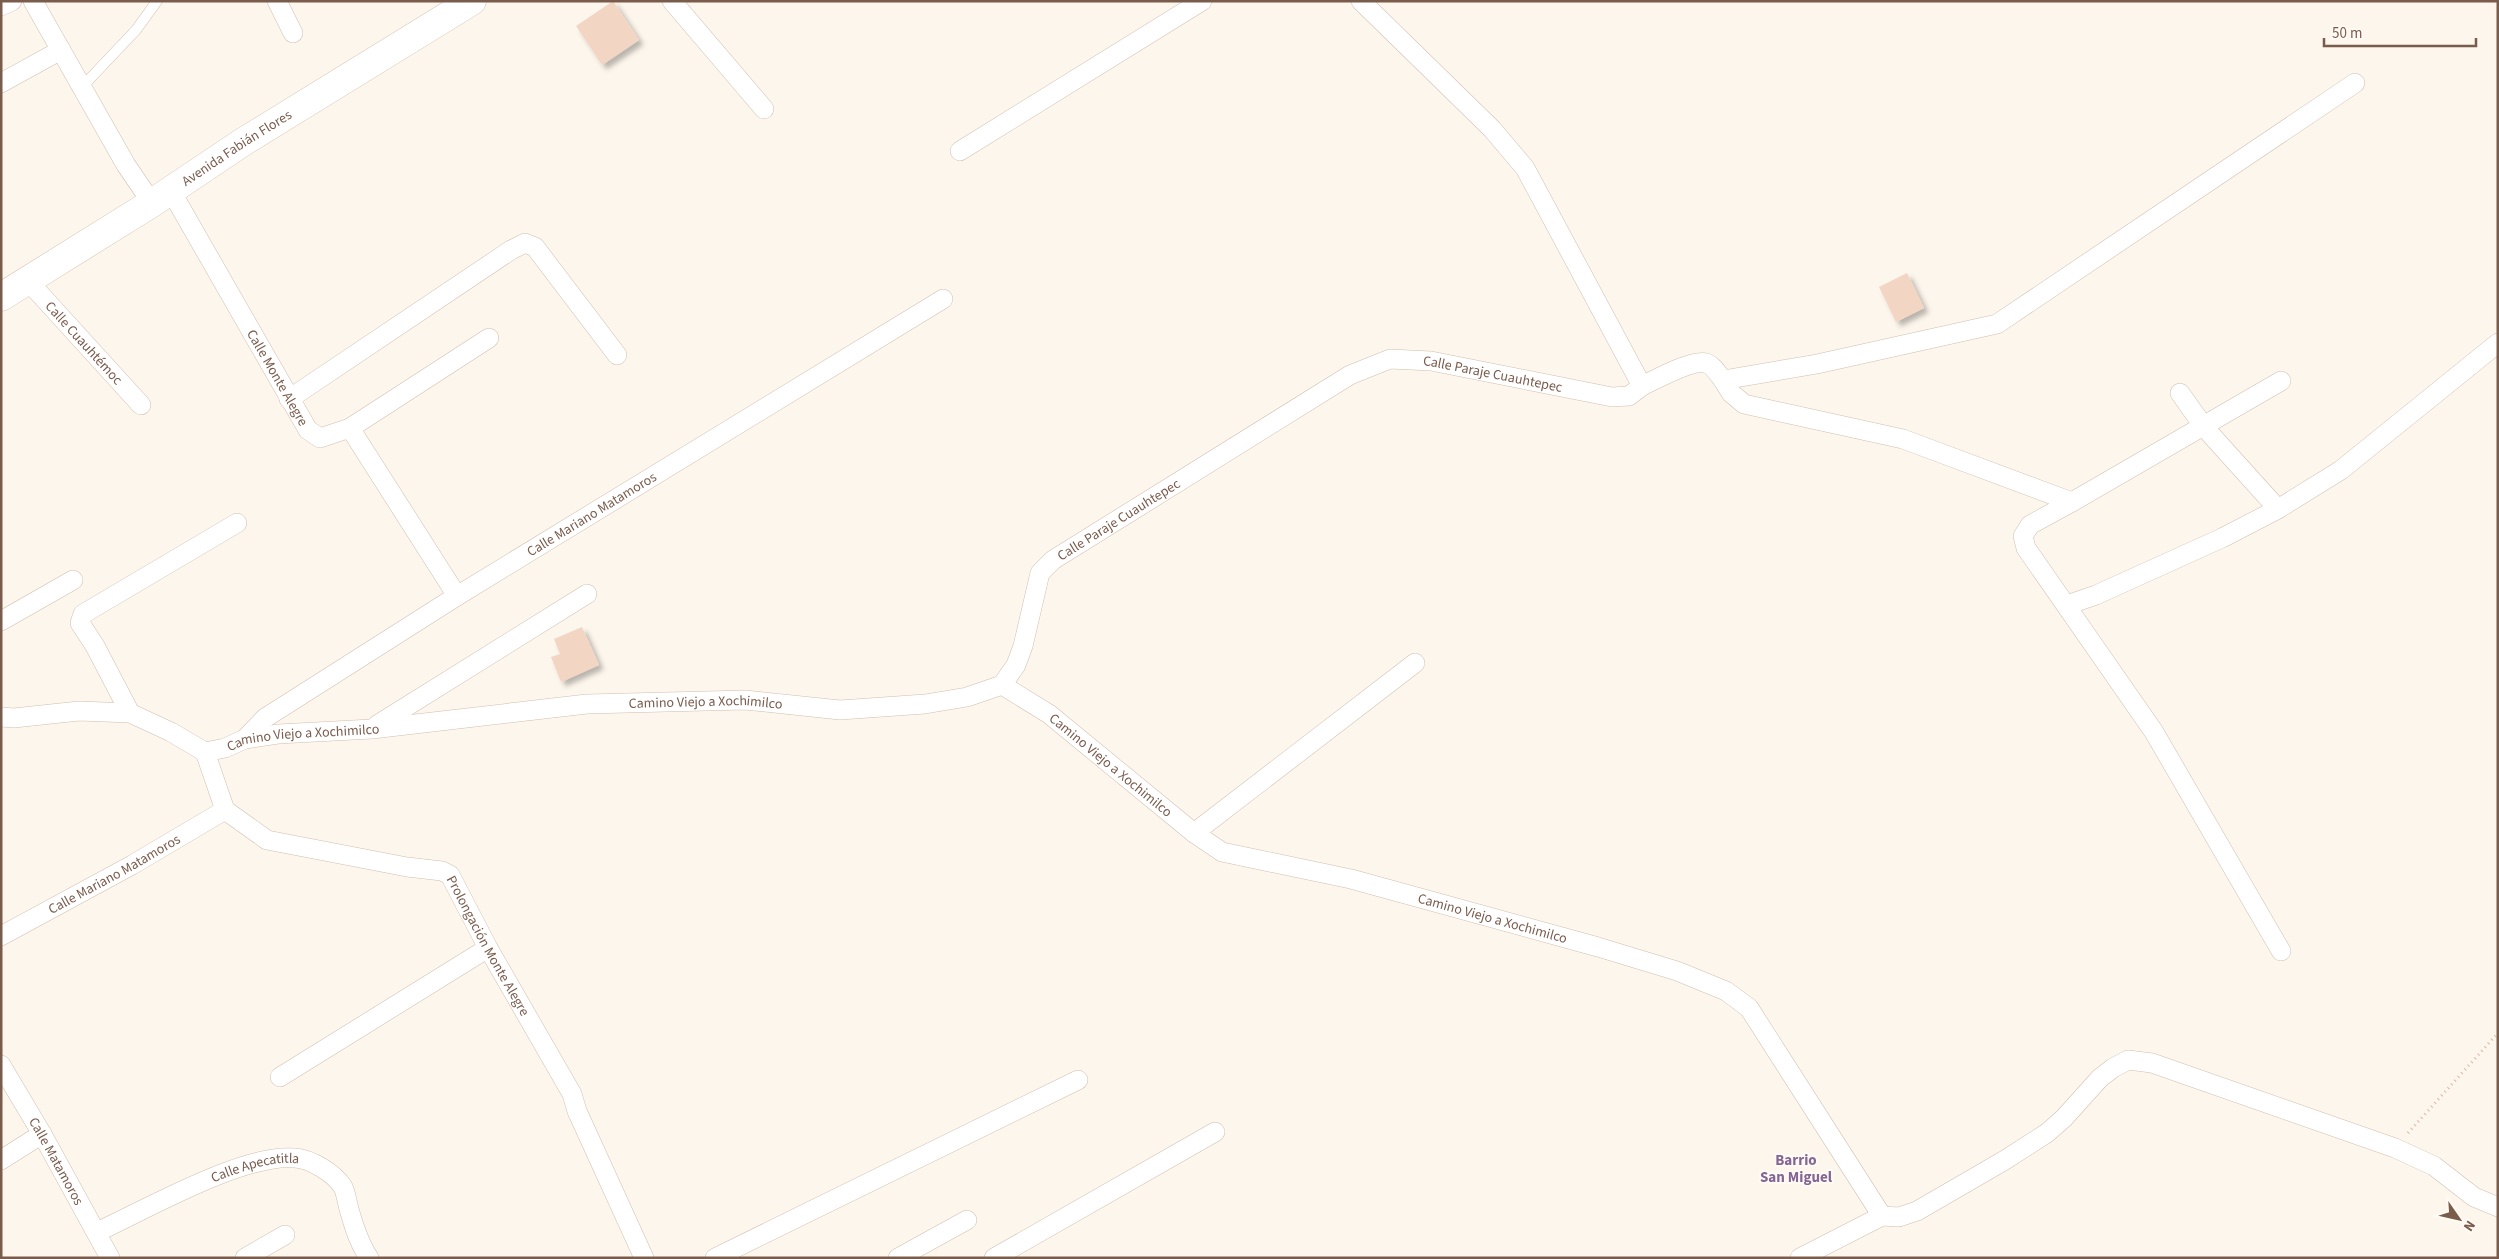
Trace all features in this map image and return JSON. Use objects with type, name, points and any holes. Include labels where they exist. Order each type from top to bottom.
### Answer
[{"type":"main road","name":"Avenida Fabián Flores","points":[[1,297],[30,282],[243,142],[472,1]]},
{"type":"street","points":[[1,6],[12,1]]},
{"type":"street","name":"Calle Monte Alegre","points":[[33,1],[126,165],[161,197],[308,430],[320,438],[350,428]]},
{"type":"street","points":[[277,1],[293,33]]},
{"type":"street","points":[[672,1],[764,109]]},
{"type":"street","points":[[960,151],[1202,1]]},
{"type":"street","points":[[1361,1],[1492,129],[1525,168],[1642,386]]},
{"type":"street","points":[[1,83],[61,50]]},
{"type":"street","points":[[2072,502],[1903,438],[1744,404],[1731,393],[1723,380],[1817,364],[1997,324],[2355,83]]},
{"type":"street","points":[[289,399],[511,250],[525,243],[535,247],[617,354]]},
{"type":"street","name":"Calle Cuauhtémoc","points":[[30,282],[141,405]]},
{"type":"street","name":"Calle Mariano Matamoros","points":[[245,739],[265,718],[457,596],[943,298]]},
{"type":"street","points":[[457,596],[350,428],[489,338]]},
{"type":"street","points":[[2067,605],[2105,591],[2278,509],[2341,470],[2498,343]]},
{"type":"street","name":"Calle Paraje Cuauhtepec","points":[[1002,685],[1016,665],[1023,646],[1040,574],[1053,560],[1350,375],[1390,359],[1431,361],[1612,397],[1629,396],[1642,386],[1692,364],[1705,362],[1723,380]]},
{"type":"street","points":[[2281,381],[2204,427],[2030,525],[2023,536],[2026,548],[2154,732],[2281,951]]},
{"type":"street","points":[[2180,393],[2204,427],[2278,509]]},
{"type":"street","points":[[130,713],[95,646],[80,623],[83,614],[238,523]]},
{"type":"street","points":[[1,621],[73,580]]},
{"type":"street","points":[[372,729],[587,594]]},
{"type":"street","points":[[1194,833],[1416,663]]},
{"type":"street","name":"Camino Viejo a Xochimilco","points":[[205,752],[225,748],[245,739],[278,734],[372,729],[586,704],[744,700],[850,709],[925,704],[958,698],[1002,685],[1049,714],[1194,833],[1222,852],[1350,879],[1455,906],[1668,968],[1726,991],[1749,1008],[1882,1216]]},
{"type":"street","points":[[1,717],[14,718],[79,711],[130,713],[171,732],[205,752],[225,810]]},
{"type":"street","name":"Calle Mariano Matamoros","points":[[1,936],[132,865],[225,810]]},
{"type":"street","name":"Prolongación Monte Alegre","points":[[225,810],[267,840],[407,868],[442,871],[450,875],[488,948],[572,1094],[577,1111],[614,1190],[639,1256]]},
{"type":"street","points":[[280,1077],[488,948]]},
{"type":"street","points":[[1800,1258],[1882,1216],[1899,1217],[1917,1211],[2005,1160],[2047,1133],[2064,1118],[2100,1078],[2128,1060],[2152,1063],[2395,1148],[2434,1166],[2474,1197],[2498,1207]]},
{"type":"street","name":"Calle Matamoros","points":[[1,1065],[42,1134],[110,1258]]},
{"type":"street","points":[[715,1258],[1078,1080]]},
{"type":"street","points":[[994,1258],[1215,1132]]},
{"type":"street","points":[[1,1160],[42,1134]]},
{"type":"street","name":"Calle Apecatitla","points":[[96,1232],[231,1169],[276,1158],[296,1158],[312,1163],[330,1174],[342,1187],[355,1231],[369,1258]]},
{"type":"street","points":[[898,1258],[967,1220]]},
{"type":"street","points":[[245,1258],[285,1235]]},
{"type":"lane","points":[[82,88],[136,30],[158,1]]},
{"type":"path","points":[[2395,1148],[2498,1033]]},
{"type":"building","points":[[613,1],[639,40],[602,65],[576,26]]},
{"type":"building","points":[[1907,273],[1924,308],[1896,322],[1879,287]]},
{"type":"building","points":[[582,627],[599,665],[561,682],[551,657],[560,654],[554,639]]},
{"type":"district","name":"Barrio San Miguel","points":[[1796,1168]]}]
